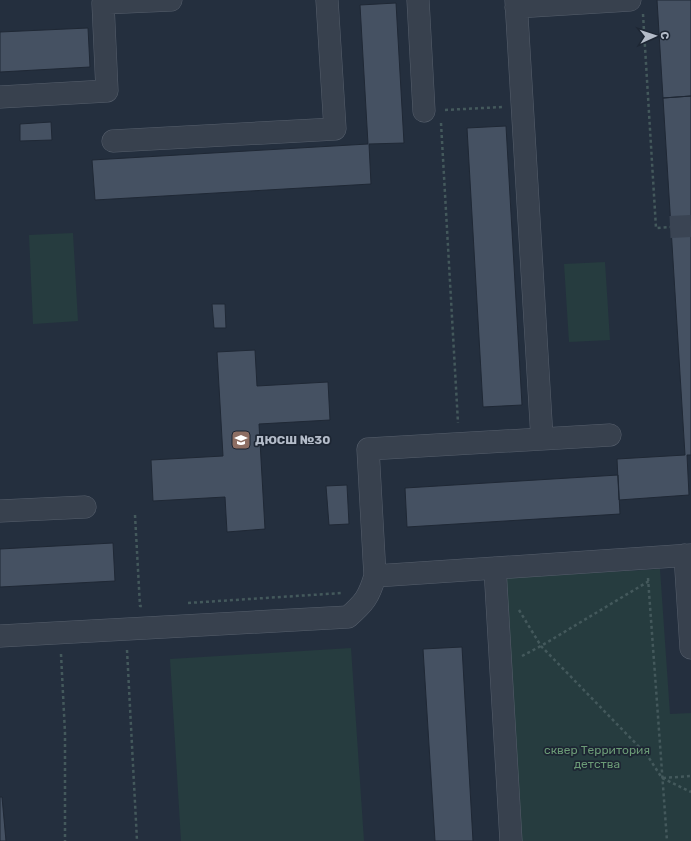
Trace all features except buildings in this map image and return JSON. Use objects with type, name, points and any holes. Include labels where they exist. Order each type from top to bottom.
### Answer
[{"type":"street","points":[[0,97],[107,91],[103,4],[172,0]]},
{"type":"street","points":[[113,141],[335,129],[328,0]]},
{"type":"street","points":[[418,0],[435,113]]},
{"type":"street","points":[[542,439],[516,3],[637,4]]},
{"type":"street","points":[[0,636],[348,617],[362,604],[370,592],[375,576],[368,449],[610,435]]},
{"type":"street","points":[[0,512],[85,507]]},
{"type":"street","points":[[375,576],[688,555],[691,648]]},
{"type":"street","points":[[495,568],[511,841]]},
{"type":"path","points":[[637,4],[656,228],[670,227]]},
{"type":"path","points":[[459,444],[435,113],[522,106]]},
{"type":"path","points":[[647,558],[667,841]]},
{"type":"path","points":[[501,667],[540,646],[648,581]]},
{"type":"path","points":[[519,608],[540,646],[647,756],[662,778],[691,792]]},
{"type":"path","points":[[126,629],[136,841]]},
{"type":"path","points":[[60,633],[65,733],[65,841]]},
{"type":"path","points":[[662,778],[691,776]]},
{"type":"green space","points":[[73,233],[78,321],[33,324],[29,235]]},
{"type":"green space","points":[[605,262],[610,340],[569,342],[564,264]]},
{"type":"green space","name":"сквер Территория детства","points":[[660,569],[670,714],[691,713],[691,841],[519,841],[503,578]]},
{"type":"green space","points":[[351,648],[364,841],[181,841],[170,659]]},
{"type":"tunnel","points":[[670,227],[691,226]]},
{"type":"place","name":"ДЮСШ №30","points":[[241,440]]}]
